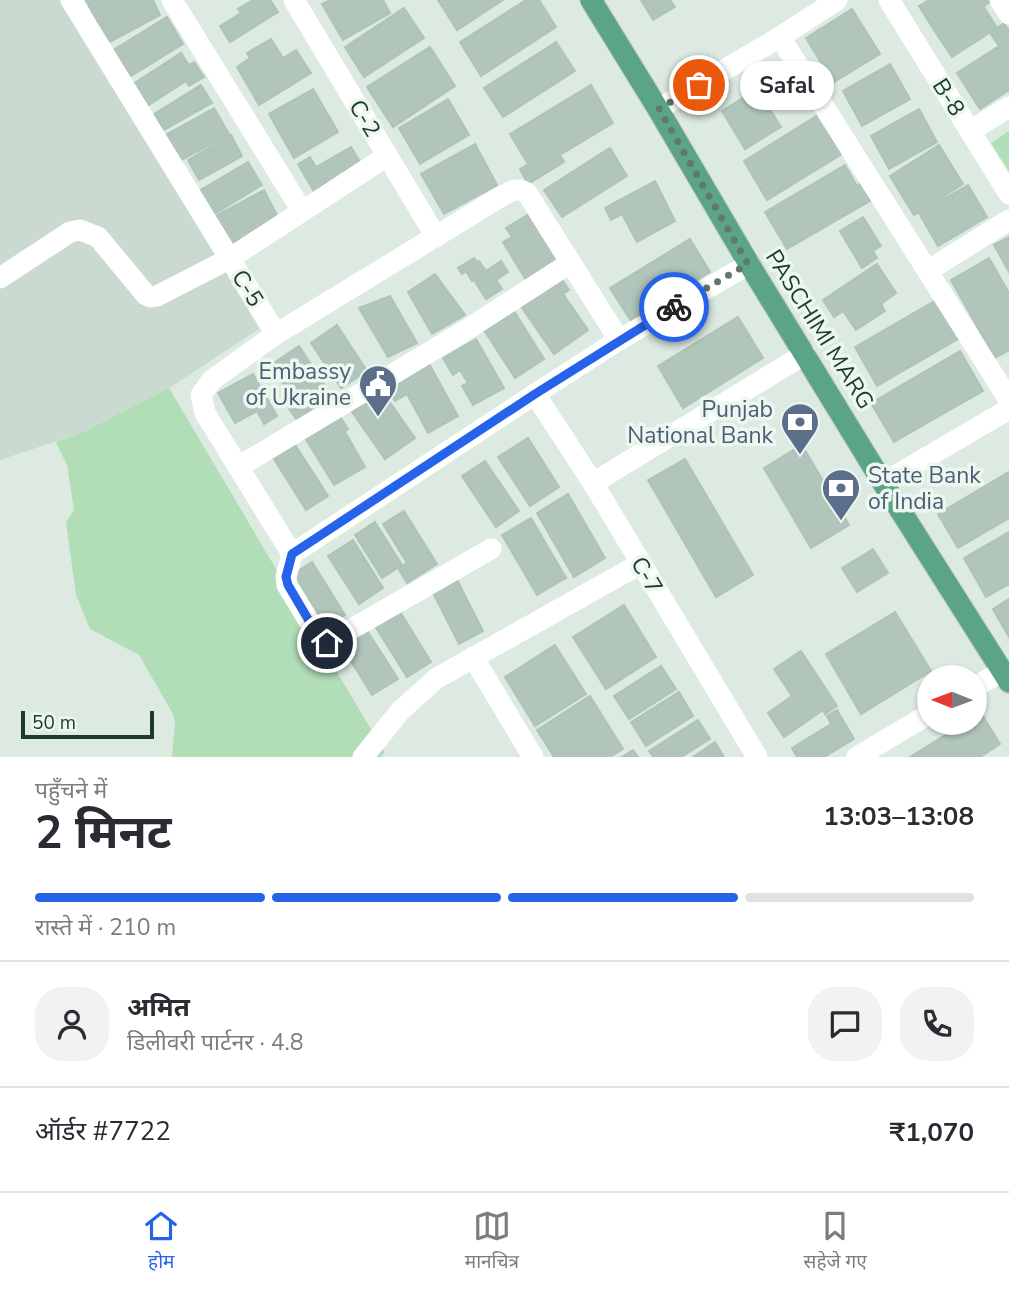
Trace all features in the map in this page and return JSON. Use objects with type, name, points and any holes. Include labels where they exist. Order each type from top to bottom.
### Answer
[{"type":"main road","name":"PASCHIMI MARG","points":[[591,0],[659,109],[748,264],[1006,677]]},
{"type":"street","name":"C-5","points":[[71,0],[276,334]]},
{"type":"street","points":[[172,0],[302,211]]},
{"type":"street","name":"C-2","points":[[294,0],[436,237]]},
{"type":"street","points":[[659,109],[837,0]]},
{"type":"street","name":"B-8","points":[[889,0],[1009,194]]},
{"type":"street","points":[[1000,0],[1009,15]]},
{"type":"street","points":[[780,37],[1009,400]]},
{"type":"street","points":[[970,131],[1009,107]]},
{"type":"street","points":[[0,278],[70,232],[80,230],[91,233],[103,242],[146,295],[157,296],[229,259],[387,156]]},
{"type":"street","points":[[292,554],[205,413],[201,395],[212,380],[276,334],[497,199],[520,189],[527,193],[620,340]]},
{"type":"street","points":[[929,270],[1009,220]]},
{"type":"street","points":[[238,467],[463,332],[570,263]]},
{"type":"street","points":[[491,549],[327,643],[318,636],[286,577],[292,554],[535,394],[748,264]]},
{"type":"street","points":[[593,484],[805,354]]},
{"type":"street","name":"C-7","points":[[535,394],[593,484],[757,757]]},
{"type":"street","points":[[883,482],[1009,409]]},
{"type":"street","points":[[363,757],[401,710],[437,678],[640,564]]},
{"type":"street","points":[[473,657],[533,757]]},
{"type":"street","points":[[987,684],[1006,677]]},
{"type":"street","points":[[857,757],[917,721]]},
{"type":"shaded area","points":[[0,0],[72,0],[259,329],[169,388],[81,433],[0,460]]},
{"type":"green space","points":[[1009,131],[1009,171],[991,143]]},
{"type":"green space","points":[[169,388],[385,753],[381,757],[172,757],[175,723],[173,714],[139,655],[90,629],[76,595],[66,522],[74,510],[67,465],[56,442],[81,433]]},
{"type":"building","points":[[86,0],[153,0],[160,15],[108,43]]},
{"type":"building","points":[[253,0],[270,0],[278,12],[230,42],[220,26],[241,13],[238,9]]},
{"type":"building","points":[[330,0],[383,0],[390,13],[343,40],[322,4]]},
{"type":"building","points":[[438,0],[503,0],[457,30]]},
{"type":"building","points":[[526,0],[539,0],[556,27],[481,76],[460,42]]},
{"type":"building","points":[[641,0],[670,0],[675,7],[653,20]]},
{"type":"building","points":[[929,0],[993,0],[938,36],[919,6]]},
{"type":"building","points":[[984,7],[997,28],[952,57],[938,36]]},
{"type":"building","points":[[404,8],[424,38],[364,77],[345,47]]},
{"type":"building","points":[[852,9],[880,54],[826,87],[818,74],[825,69],[806,38]]},
{"type":"building","points":[[167,17],[183,44],[126,79],[110,52]]},
{"type":"building","points":[[1004,23],[1009,31],[1009,90],[980,109],[957,73],[999,46],[990,33]]},
{"type":"building","points":[[271,39],[283,58],[296,50],[311,73],[259,105],[237,67],[250,58],[247,53]]},
{"type":"building","points":[[556,42],[575,71],[503,117],[484,88]]},
{"type":"building","points":[[430,47],[455,86],[393,127],[367,87]]},
{"type":"building","points":[[181,53],[189,65],[194,62],[204,77],[189,86],[186,81],[144,108],[130,86]]},
{"type":"building","points":[[890,64],[910,99],[862,126],[843,91]]},
{"type":"building","points":[[201,85],[212,103],[164,130],[154,114]]},
{"type":"building","points":[[591,85],[613,123],[560,155],[564,162],[528,184],[520,169],[528,164],[510,134]]},
{"type":"building","points":[[313,89],[338,132],[294,158],[269,114]]},
{"type":"building","points":[[757,89],[781,127],[745,149],[722,111]]},
{"type":"building","points":[[448,99],[469,135],[420,164],[399,128]]},
{"type":"building","points":[[214,108],[229,134],[178,162],[164,136]]},
{"type":"building","points":[[919,109],[937,142],[889,169],[871,136]]},
{"type":"building","points":[[818,115],[842,154],[767,200],[744,161]]},
{"type":"building","points":[[231,135],[242,156],[199,180],[188,160]]},
{"type":"building","points":[[475,144],[497,185],[444,214],[421,174]]},
{"type":"building","points":[[939,145],[963,184],[914,215],[890,176]]},
{"type":"building","points":[[351,147],[363,167],[316,195],[298,164],[310,157],[316,167]]},
{"type":"building","points":[[610,148],[627,176],[562,217],[544,190]]},
{"type":"building","points":[[248,162],[262,185],[211,216],[197,192]]},
{"type":"building","points":[[845,165],[857,186],[860,184],[870,201],[787,249],[765,212]]},
{"type":"building","points":[[655,181],[675,221],[637,242],[622,214],[611,220],[605,208]]},
{"type":"building","points":[[968,185],[987,217],[938,246],[919,213]]},
{"type":"building","points":[[264,190],[280,221],[229,249],[212,218]]},
{"type":"building","points":[[529,214],[561,265],[529,285],[503,242],[512,237],[506,228]]},
{"type":"building","points":[[863,217],[881,246],[873,251],[877,258],[862,268],[840,231]]},
{"type":"building","points":[[1009,237],[1009,272],[994,245]]},
{"type":"building","points":[[690,239],[710,272],[631,321],[610,288]]},
{"type":"building","points":[[474,258],[486,271],[501,261],[508,272],[496,280],[502,289],[486,299],[466,271],[462,274],[458,268]]},
{"type":"building","points":[[989,258],[1009,293],[1009,350],[995,358],[951,280]]},
{"type":"building","points":[[877,264],[896,293],[881,304],[885,311],[856,330],[843,311],[834,317],[823,300]]},
{"type":"building","points":[[435,274],[465,315],[432,334],[408,292]]},
{"type":"building","points":[[558,274],[569,290],[563,294],[588,330],[554,354],[518,302]]},
{"type":"building","points":[[390,296],[417,343],[388,357],[359,308]]},
{"type":"building","points":[[938,299],[960,338],[877,386],[855,347]]},
{"type":"building","points":[[514,311],[544,359],[515,378],[484,330]]},
{"type":"building","points":[[738,317],[763,358],[683,408],[658,366]]},
{"type":"building","points":[[337,325],[367,371],[341,388],[311,343]]},
{"type":"building","points":[[476,339],[504,388],[473,405],[462,386],[468,383],[460,370],[453,375],[443,358]]},
{"type":"building","points":[[299,346],[332,396],[297,420],[286,404],[293,399],[271,365]]},
{"type":"building","points":[[960,351],[983,391],[894,442],[871,403]]},
{"type":"building","points":[[427,360],[458,416],[428,433],[407,394],[395,401],[385,384]]},
{"type":"building","points":[[253,374],[277,416],[264,424],[257,411],[235,423],[218,393]]},
{"type":"building","points":[[382,391],[415,438],[385,459],[352,412]]},
{"type":"building","points":[[339,415],[348,429],[345,432],[365,467],[334,485],[304,436]]},
{"type":"building","points":[[528,438],[559,487],[530,506],[498,457]]},
{"type":"building","points":[[292,440],[328,496],[306,510],[271,454]]},
{"type":"building","points":[[802,445],[849,525],[811,548],[764,468]]},
{"type":"building","points":[[685,459],[753,575],[716,597],[648,480]]},
{"type":"building","points":[[485,461],[519,511],[496,527],[462,476]]},
{"type":"building","points":[[1009,472],[1009,518],[958,548],[938,514]]},
{"type":"building","points":[[568,494],[605,558],[574,577],[537,513]]},
{"type":"building","points":[[404,511],[437,564],[407,583],[398,568],[407,563],[383,524]]},
{"type":"building","points":[[531,518],[566,578],[537,595],[502,535]]},
{"type":"building","points":[[375,522],[402,565],[382,578],[355,535]]},
{"type":"building","points":[[1009,532],[1009,584],[986,597],[964,558]]},
{"type":"building","points":[[353,540],[383,588],[359,604],[328,556]]},
{"type":"building","points":[[873,549],[888,573],[857,592],[842,568]]},
{"type":"building","points":[[312,562],[345,615],[325,627],[292,575]]},
{"type":"building","points":[[454,574],[483,631],[459,644],[430,587]]},
{"type":"building","points":[[1009,599],[1009,637],[993,609]]},
{"type":"building","points":[[396,605],[431,662],[407,677],[372,621]]},
{"type":"building","points":[[624,605],[656,657],[606,689],[573,637]]},
{"type":"building","points":[[895,612],[927,665],[917,665],[917,680],[861,714],[826,654]]},
{"type":"building","points":[[366,629],[398,679],[372,695],[341,645]]},
{"type":"building","points":[[555,645],[586,694],[535,726],[505,677]]},
{"type":"building","points":[[801,651],[837,706],[825,714],[823,710],[784,737],[768,713],[792,696],[774,669]]},
{"type":"building","points":[[661,666],[676,689],[629,719],[614,696]]},
{"type":"building","points":[[679,692],[693,716],[646,746],[631,722]]},
{"type":"building","points":[[590,696],[623,749],[610,757],[554,757],[537,730]]},
{"type":"building","points":[[837,710],[854,739],[824,757],[797,757],[792,748],[831,724],[827,716]]},
{"type":"building","points":[[698,720],[710,739],[681,757],[653,757],[649,751]]},
{"type":"building","points":[[987,723],[1000,744],[980,757],[910,757],[946,735],[987,735]]},
{"type":"building","points":[[715,742],[724,757],[693,757]]},
{"type":"building","points":[[633,750],[638,757],[622,757]]},
{"type":"way so far","points":[[674,307],[748,264],[659,109],[699,85]]},
{"type":"place","name":"Safal","points":[[699,85]]},
{"type":"place","name":"Embassy of Ukraine","points":[[378,418]]},
{"type":"place","name":"Punjab National Bank","points":[[800,456]]},
{"type":"place","name":"State Bank of India","points":[[841,522]]},
{"type":"route","points":[[327,643],[318,636],[288,585],[287,569],[292,554],[535,394],[674,307]]}]
